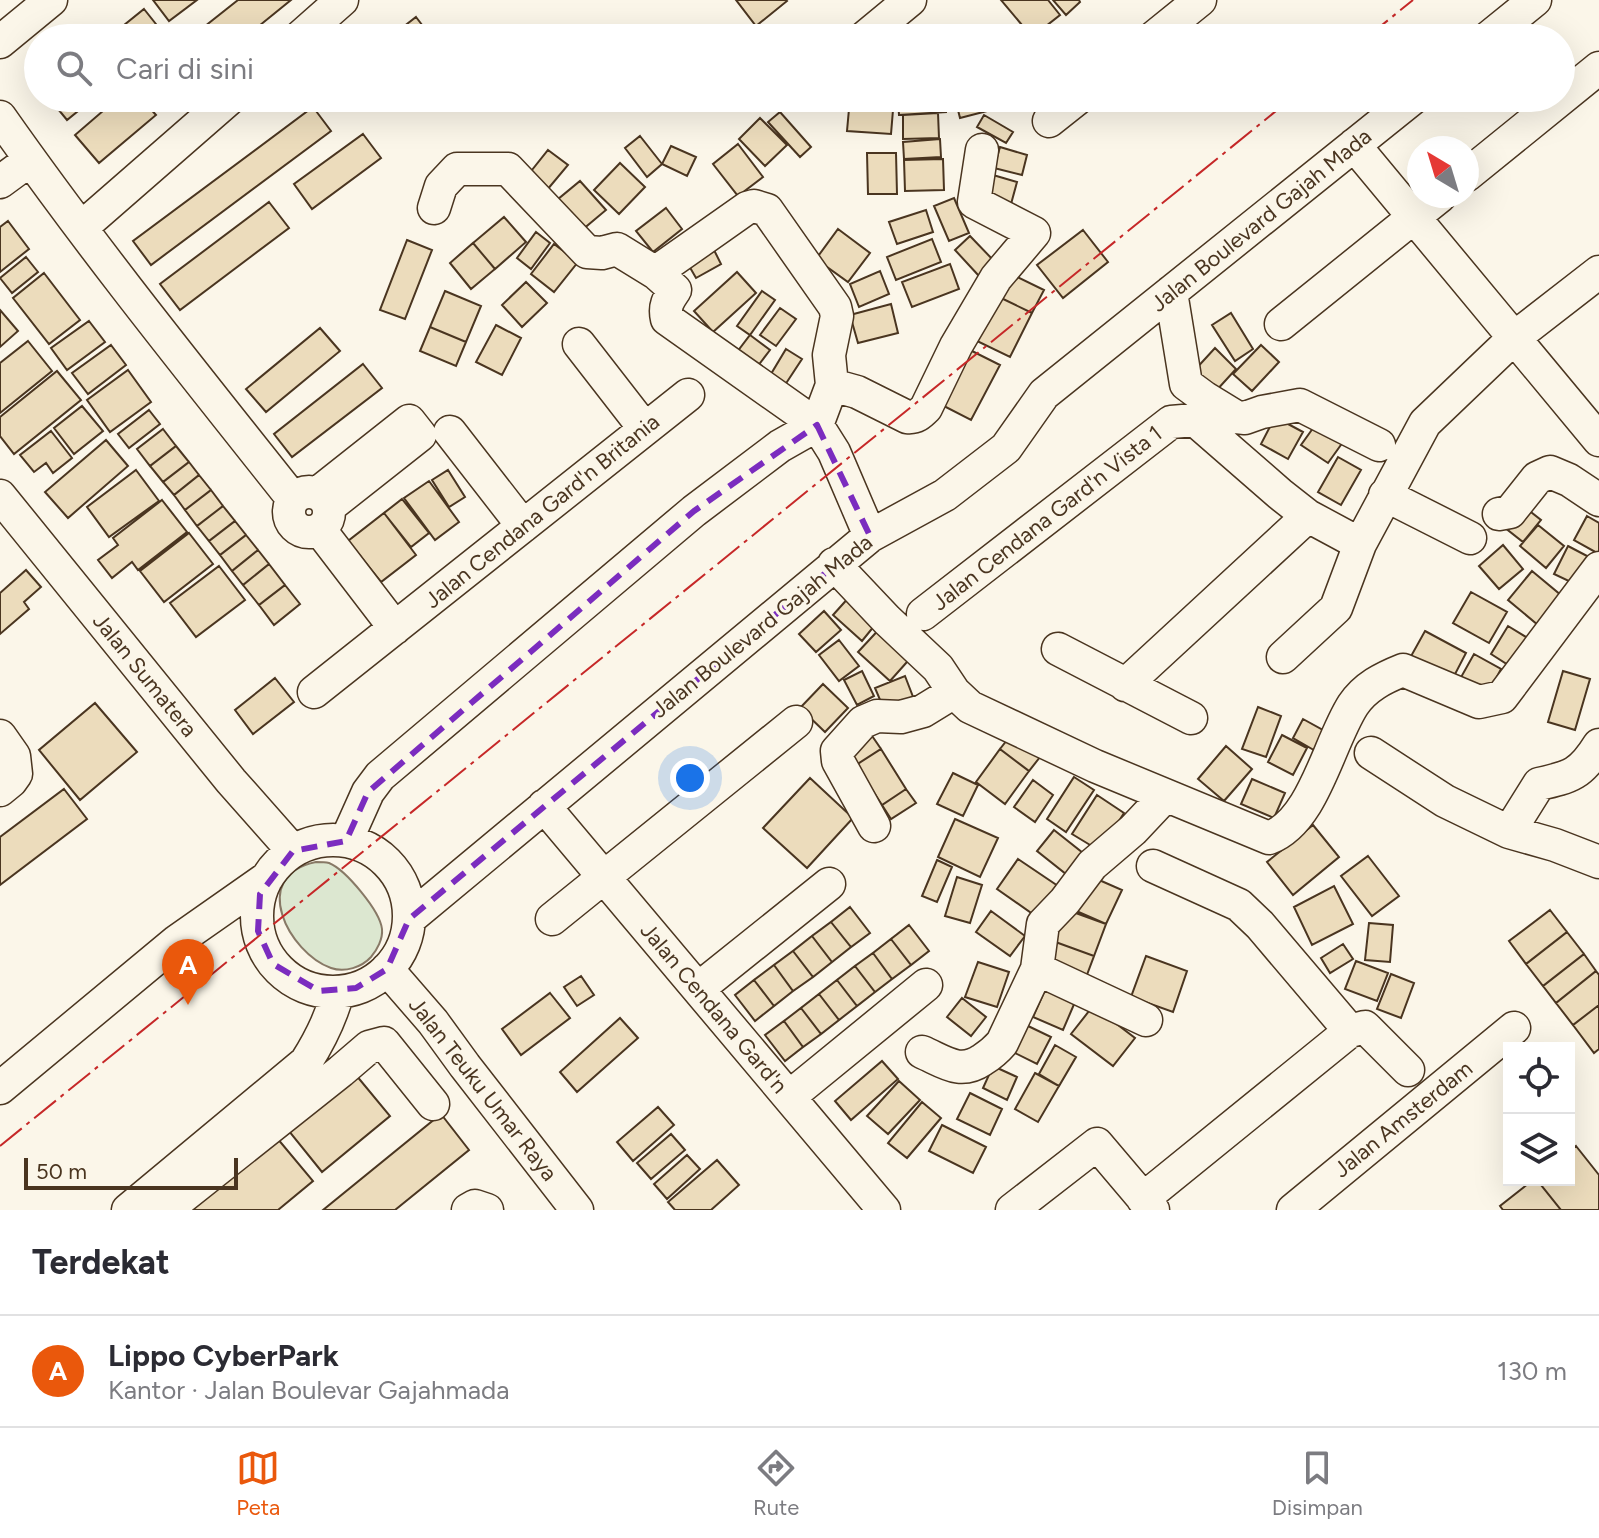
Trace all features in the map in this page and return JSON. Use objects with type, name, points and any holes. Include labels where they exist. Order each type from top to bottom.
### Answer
[{"type":"street","points":[[0,42],[51,0]]},
{"type":"street","points":[[315,24],[342,0]]},
{"type":"street","points":[[881,24],[910,0]]},
{"type":"street","points":[[1170,24],[1200,0]]},
{"type":"street","points":[[1505,24],[1535,0]]},
{"type":"street","points":[[1575,87],[1599,68]]},
{"type":"street","points":[[81,228],[214,112]]},
{"type":"street","points":[[1049,121],[1060,112]]},
{"type":"street","name":"Jalan Boulevard Gajah Mada","points":[[409,919],[834,564],[870,536],[945,495],[1006,448],[1044,394],[1395,112]]},
{"type":"street","points":[[1479,165],[1545,112]]},
{"type":"street","points":[[0,117],[194,374],[315,507],[395,628]]},
{"type":"street","points":[[1354,145],[1599,440]]},
{"type":"street","points":[[832,385],[857,392],[907,417],[913,418],[926,408],[956,346],[996,278],[1034,233],[974,202],[982,150]]},
{"type":"street","points":[[0,182],[30,160]]},
{"type":"street","points":[[434,208],[441,186],[457,169],[508,169],[587,252],[602,253],[617,249],[656,273],[675,290],[667,301],[667,319],[817,425],[834,452],[870,536]]},
{"type":"street","points":[[346,841],[368,792],[380,776],[694,511],[780,446],[817,425],[832,385],[829,355],[837,316],[835,307],[767,210],[754,206],[747,208],[656,273]]},
{"type":"street","points":[[1281,324],[1425,208]]},
{"type":"street","points":[[1283,657],[1336,608],[1360,544],[1425,423],[1514,338],[1599,272]]},
{"type":"street","points":[[1171,292],[1186,384],[1236,417],[1245,418],[1300,405],[1379,445]]},
{"type":"street","points":[[579,344],[645,429]]},
{"type":"street","name":"Jalan Cendana Gard'n Britania","points":[[314,692],[688,395]]},
{"type":"street","name":"Jalan Cendana Gard'n Vista 1","points":[[923,614],[1171,422],[1195,420],[1308,516]]},
{"type":"street","points":[[450,432],[523,526]]},
{"type":"street","points":[[1499,514],[1510,512],[1537,478],[1550,472],[1569,480],[1599,500]]},
{"type":"street","points":[[1385,495],[1470,538]]},
{"type":"street","name":"Jalan Sumatera","points":[[0,496],[231,781],[293,851]]},
{"type":"street","points":[[1125,685],[1308,516],[1360,544]]},
{"type":"street","points":[[834,564],[938,668],[954,692],[970,707],[1095,766],[1269,838],[1283,833],[1303,809],[1354,704],[1378,680],[1403,670],[1479,702],[1502,697],[1599,568]]},
{"type":"street","points":[[1058,649],[1191,718]]},
{"type":"street","points":[[874,826],[838,761],[837,751],[863,722],[877,716],[901,717],[923,711],[954,692]]},
{"type":"street","points":[[552,919],[796,722]]},
{"type":"street","points":[[0,736],[14,756],[16,774],[0,790]]},
{"type":"street","points":[[1509,832],[1539,784],[1577,772],[1590,760],[1599,745]]},
{"type":"street","points":[[1371,753],[1445,801],[1509,832],[1599,862]]},
{"type":"street","points":[[922,1052],[964,1068],[975,1065],[995,1051],[1002,1043],[1037,969],[1043,924],[1092,865],[1133,830],[1165,796]]},
{"type":"street","name":"Jalan Cendana Gard'n","points":[[544,806],[884,1210]]},
{"type":"street","points":[[346,841],[379,855],[402,884],[408,901],[406,938],[398,955],[373,981],[338,992],[302,986],[273,964],[263,948],[258,931],[260,894],[278,863],[293,851],[309,843],[346,841]]},
{"type":"street","points":[[1153,866],[1239,905],[1260,925],[1350,1031]]},
{"type":"street","points":[[0,1088],[177,941],[267,878]]},
{"type":"street","points":[[698,989],[829,884]]},
{"type":"street","name":"Jalan Teuku Umar Raya","points":[[387,969],[433,1022],[577,1210]]},
{"type":"street","points":[[1037,969],[1146,1020]]},
{"type":"street","points":[[789,1097],[926,985]]},
{"type":"street","points":[[299,1104],[338,992]]},
{"type":"street","points":[[1012,1210],[1097,1144],[1148,1204],[1350,1031],[1365,1027],[1408,1070]]},
{"type":"street","name":"Jalan Amsterdam","points":[[1293,1210],[1514,1028]]},
{"type":"street","points":[[128,1210],[306,1062],[321,1039]]},
{"type":"street","points":[[166,1210],[369,1047],[384,1043],[433,1104]]},
{"type":"street","points":[[468,1210],[475,1206],[487,1210]]},
{"type":"highlighted area","points":[[817,425],[870,536],[409,919],[387,969],[356,988],[319,991],[273,964],[258,931],[260,894],[293,851],[346,841],[368,792],[694,511]]},
{"type":"green space","points":[[316,862],[329,863],[353,882],[380,921],[382,933],[379,944],[371,957],[358,966],[336,969],[316,960],[301,947],[282,915],[280,898],[284,882],[295,870]]},
{"type":"building","points":[[153,0],[197,0],[169,21]]},
{"type":"building","points":[[238,0],[291,0],[261,24],[208,24]]},
{"type":"building","points":[[736,0],[787,1],[758,24],[754,24]]},
{"type":"building","points":[[1001,0],[1048,0],[1060,15],[1049,24],[1021,24]]},
{"type":"building","points":[[1053,0],[1079,0],[1080,2],[1066,15]]},
{"type":"building","points":[[144,9],[156,24],[125,24]]},
{"type":"building","points":[[416,17],[421,24],[407,24]]},
{"type":"building","points":[[60,112],[77,112],[67,120]]},
{"type":"building","points":[[102,112],[153,112],[156,115],[99,163],[75,135]]},
{"type":"building","points":[[306,112],[317,112],[331,131],[151,265],[133,241]]},
{"type":"building","points":[[780,112],[811,147],[800,157],[768,122]]},
{"type":"building","points":[[849,112],[893,112],[891,134],[847,131]]},
{"type":"building","points":[[899,112],[946,112],[899,115]]},
{"type":"building","points":[[958,112],[983,112],[960,118]]},
{"type":"building","points":[[938,113],[939,138],[903,139],[903,115]]},
{"type":"building","points":[[984,115],[1013,132],[1006,143],[977,127]]},
{"type":"building","points":[[760,118],[787,145],[765,166],[739,139]]},
{"type":"building","points":[[363,134],[381,158],[312,209],[294,184]]},
{"type":"building","points":[[640,136],[662,164],[647,177],[625,148]]},
{"type":"building","points":[[940,139],[941,157],[904,159],[903,142]]},
{"type":"building","points":[[738,144],[763,177],[738,196],[713,164]]},
{"type":"building","points":[[671,146],[696,157],[687,176],[662,164]]},
{"type":"building","points":[[1000,147],[1027,155],[1022,175],[994,168]]},
{"type":"building","points":[[548,150],[568,165],[547,190],[528,175]]},
{"type":"building","points":[[867,153],[896,153],[897,194],[868,194]]},
{"type":"building","points":[[943,159],[944,190],[905,191],[904,160]]},
{"type":"building","points":[[620,163],[645,187],[619,214],[594,190]]},
{"type":"building","points":[[993,175],[1017,182],[1011,204],[987,198]]},
{"type":"building","points":[[580,181],[606,210],[582,230],[557,200]]},
{"type":"building","points":[[954,198],[969,233],[949,241],[934,206]]},
{"type":"building","points":[[269,202],[289,228],[180,310],[160,284]]},
{"type":"building","points":[[666,208],[682,229],[653,252],[636,231]]},
{"type":"building","points":[[926,210],[933,232],[897,244],[889,222]]},
{"type":"building","points":[[504,217],[526,242],[495,269],[473,243]]},
{"type":"building","points":[[8,221],[29,249],[0,272],[0,227]]},
{"type":"building","points":[[838,229],[870,253],[848,282],[816,259]]},
{"type":"building","points":[[1083,230],[1108,262],[1063,298],[1037,265]]},
{"type":"building","points":[[536,232],[550,243],[531,269],[517,258]]},
{"type":"building","points":[[970,236],[995,262],[979,276],[955,250]]},
{"type":"building","points":[[932,239],[941,262],[896,280],[887,257]]},
{"type":"building","points":[[407,240],[432,250],[405,319],[380,310]]},
{"type":"building","points":[[710,242],[721,264],[696,278],[684,257]]},
{"type":"building","points":[[473,243],[495,269],[471,289],[450,263]]},
{"type":"building","points":[[554,244],[578,262],[554,292],[531,274]]},
{"type":"building","points":[[26,257],[38,272],[12,293],[0,278]]},
{"type":"building","points":[[950,264],[959,289],[912,307],[902,282]]},
{"type":"building","points":[[880,271],[889,294],[859,307],[850,284]]},
{"type":"building","points":[[737,272],[756,293],[713,332],[694,311]]},
{"type":"building","points":[[44,273],[80,320],[49,344],[13,298]]},
{"type":"building","points":[[1011,274],[1044,290],[1032,313],[999,297]]},
{"type":"building","points":[[526,282],[547,303],[522,327],[502,305]]},
{"type":"building","points":[[445,291],[481,306],[466,342],[430,327]]},
{"type":"building","points":[[762,291],[775,300],[750,335],[737,326]]},
{"type":"building","points":[[999,297],[1032,313],[1010,357],[977,341]]},
{"type":"building","points":[[891,304],[898,333],[858,343],[850,315]]},
{"type":"building","points":[[780,308],[796,319],[776,346],[760,335]]},
{"type":"building","points":[[0,310],[18,331],[0,347]]},
{"type":"building","points":[[1231,313],[1253,349],[1235,361],[1212,325]]},
{"type":"building","points":[[89,321],[105,342],[67,370],[51,348]]},
{"type":"building","points":[[496,325],[521,338],[502,375],[476,362]]},
{"type":"building","points":[[430,327],[466,342],[456,366],[420,351]]},
{"type":"building","points":[[320,328],[340,351],[266,412],[246,389]]},
{"type":"building","points":[[750,335],[770,350],[754,371],[734,356]]},
{"type":"building","points":[[28,341],[52,371],[0,413],[0,363]]},
{"type":"building","points":[[111,345],[126,365],[88,394],[72,373]]},
{"type":"building","points":[[1261,345],[1279,362],[1252,391],[1233,374]]},
{"type":"building","points":[[964,347],[1000,365],[971,420],[936,402]]},
{"type":"building","points":[[1215,348],[1236,369],[1215,392],[1193,372]]},
{"type":"building","points":[[786,349],[802,359],[783,388],[768,379]]},
{"type":"building","points":[[363,364],[382,388],[292,457],[274,434]]},
{"type":"building","points":[[128,370],[151,402],[110,432],[87,400]]},
{"type":"building","points":[[57,371],[81,400],[14,454],[0,436],[0,417]]},
{"type":"building","points":[[82,406],[103,431],[74,454],[54,428]]},
{"type":"building","points":[[149,410],[160,424],[129,448],[118,434]]},
{"type":"building","points":[[1275,417],[1303,432],[1288,459],[1261,444]]},
{"type":"building","points":[[1321,417],[1348,435],[1328,463],[1301,445]]},
{"type":"building","points":[[163,429],[176,446],[150,466],[137,449]]},
{"type":"building","points":[[51,431],[72,458],[53,473],[46,463],[34,472],[20,455]]},
{"type":"building","points":[[106,440],[128,466],[68,518],[45,492]]},
{"type":"building","points":[[176,446],[189,462],[163,482],[150,466]]},
{"type":"building","points":[[1338,457],[1361,470],[1341,505],[1318,492]]},
{"type":"building","points":[[189,462],[199,475],[174,495],[163,482]]},
{"type":"building","points":[[136,470],[159,501],[109,537],[87,507]]},
{"type":"building","points":[[448,470],[465,497],[449,507],[432,480]]},
{"type":"building","points":[[199,475],[211,490],[185,510],[174,495]]},
{"type":"building","points":[[429,481],[459,522],[435,540],[404,498]]},
{"type":"building","points":[[211,490],[223,506],[197,526],[185,510]]},
{"type":"building","points":[[402,499],[429,533],[411,547],[384,513]]},
{"type":"building","points":[[162,500],[187,532],[138,570],[132,562],[112,578],[98,560],[118,545],[113,538]]},
{"type":"building","points":[[1522,505],[1541,520],[1523,542],[1504,527]]},
{"type":"building","points":[[223,506],[235,521],[209,541],[197,526]]},
{"type":"building","points":[[384,513],[416,555],[381,582],[348,541]]},
{"type":"building","points":[[1587,516],[1599,523],[1599,554],[1574,540]]},
{"type":"building","points":[[235,521],[246,535],[220,555],[209,541]]},
{"type":"building","points":[[1538,525],[1564,546],[1546,568],[1520,546]]},
{"type":"building","points":[[189,533],[213,564],[164,602],[140,571]]},
{"type":"building","points":[[246,535],[258,550],[232,571],[220,555]]},
{"type":"building","points":[[1503,545],[1523,569],[1499,589],[1479,566]]},
{"type":"building","points":[[1568,546],[1589,557],[1575,584],[1554,574]]},
{"type":"building","points":[[258,550],[269,564],[243,585],[232,571]]},
{"type":"building","points":[[269,564],[285,585],[259,605],[243,585]]},
{"type":"building","points":[[219,566],[245,600],[196,637],[170,603]]},
{"type":"building","points":[[26,570],[41,587],[24,602],[29,609],[0,634],[0,593]]},
{"type":"building","points":[[1532,571],[1562,596],[1538,625],[1508,600]]},
{"type":"building","points":[[285,585],[300,604],[274,625],[259,605]]},
{"type":"building","points":[[1471,592],[1507,612],[1489,643],[1453,623]]},
{"type":"building","points":[[851,595],[879,620],[862,641],[833,615]]},
{"type":"building","points":[[824,611],[841,630],[816,652],[799,634]]},
{"type":"building","points":[[884,624],[915,653],[890,681],[858,652]]},
{"type":"building","points":[[1508,626],[1531,640],[1513,668],[1491,654]]},
{"type":"building","points":[[1425,631],[1466,653],[1452,680],[1410,658]]},
{"type":"building","points":[[839,640],[859,666],[839,681],[819,655]]},
{"type":"building","points":[[1474,654],[1501,669],[1488,694],[1460,679]]},
{"type":"building","points":[[862,671],[874,696],[857,705],[844,680]]},
{"type":"building","points":[[1563,671],[1590,679],[1575,730],[1548,722]]},
{"type":"building","points":[[905,676],[915,702],[886,714],[875,688]]},
{"type":"building","points":[[275,678],[294,702],[253,734],[235,710]]},
{"type":"building","points":[[823,684],[848,708],[825,732],[800,708]]},
{"type":"building","points":[[95,703],[137,752],[80,800],[39,750]]},
{"type":"building","points":[[1258,707],[1281,716],[1266,757],[1242,749]]},
{"type":"building","points":[[1303,719],[1330,734],[1319,753],[1293,738]]},
{"type":"building","points":[[868,730],[881,749],[856,765],[844,746]]},
{"type":"building","points":[[1015,730],[1044,752],[1029,771],[1000,749]]},
{"type":"building","points":[[1282,735],[1307,748],[1293,775],[1268,762]]},
{"type":"building","points":[[1226,746],[1252,769],[1224,801],[1198,779]]},
{"type":"building","points":[[881,749],[906,789],[882,805],[856,765]]},
{"type":"building","points":[[1000,749],[1029,771],[1005,804],[976,782]]},
{"type":"building","points":[[953,773],[978,785],[963,816],[937,804]]},
{"type":"building","points":[[1074,777],[1094,790],[1066,832],[1047,819]]},
{"type":"building","points":[[810,778],[853,818],[807,868],[763,828]]},
{"type":"building","points":[[1252,779],[1285,793],[1274,818],[1241,804]]},
{"type":"building","points":[[1033,780],[1053,795],[1035,822],[1014,807]]},
{"type":"building","points":[[64,789],[87,819],[0,885],[0,837]]},
{"type":"building","points":[[906,789],[916,803],[891,819],[882,805]]},
{"type":"building","points":[[1097,795],[1124,813],[1100,851],[1072,834]]},
{"type":"building","points":[[955,819],[998,838],[980,877],[938,857]]},
{"type":"building","points":[[1313,825],[1339,857],[1293,895],[1267,862]]},
{"type":"building","points":[[1054,830],[1088,857],[1071,878],[1037,851]]},
{"type":"building","points":[[1368,856],[1399,896],[1372,916],[1341,876]]},
{"type":"building","points":[[1018,859],[1058,886],[1037,917],[997,889]]},
{"type":"building","points":[[937,860],[952,867],[937,902],[922,896]]},
{"type":"building","points":[[1090,876],[1122,890],[1106,924],[1074,910]]},
{"type":"building","points":[[957,877],[982,885],[970,923],[945,916]]},
{"type":"building","points":[[1334,886],[1353,924],[1312,945],[1294,907]]},
{"type":"building","points":[[850,907],[870,933],[851,947],[831,922]]},
{"type":"building","points":[[1062,908],[1106,924],[1094,956],[1050,940]]},
{"type":"building","points":[[1550,910],[1567,932],[1526,964],[1509,941]]},
{"type":"building","points":[[991,911],[1025,936],[1010,956],[976,932]]},
{"type":"building","points":[[831,922],[851,947],[832,962],[812,936]]},
{"type":"building","points":[[1369,923],[1393,925],[1390,962],[1365,960]]},
{"type":"building","points":[[909,925],[929,951],[911,965],[891,939]]},
{"type":"building","points":[[1567,932],[1584,954],[1543,986],[1526,964]]},
{"type":"building","points":[[812,936],[832,962],[813,977],[793,951]]},
{"type":"building","points":[[891,939],[911,965],[892,979],[873,953]]},
{"type":"building","points":[[1050,940],[1094,956],[1085,980],[1041,963]]},
{"type":"building","points":[[1343,944],[1353,959],[1330,973],[1321,958]]},
{"type":"building","points":[[793,951],[813,977],[793,991],[774,965]]},
{"type":"building","points":[[873,953],[892,979],[875,992],[855,966]]},
{"type":"building","points":[[1584,954],[1596,971],[1556,1003],[1543,986]]},
{"type":"building","points":[[1146,956],[1187,971],[1173,1012],[1131,997]]},
{"type":"building","points":[[1356,961],[1388,973],[1377,1001],[1345,989]]},
{"type":"building","points":[[978,962],[1009,972],[997,1007],[965,997]]},
{"type":"building","points":[[774,965],[793,991],[774,1006],[754,980]]},
{"type":"building","points":[[855,966],[875,992],[857,1006],[837,980]]},
{"type":"building","points":[[1596,971],[1599,975],[1599,1005],[1573,1025],[1556,1003]]},
{"type":"building","points":[[1391,974],[1414,983],[1401,1018],[1377,1009]]},
{"type":"building","points":[[581,976],[594,995],[577,1006],[564,987]]},
{"type":"building","points":[[754,980],[774,1006],[755,1021],[735,995]]},
{"type":"building","points":[[837,980],[857,1006],[839,1020],[819,994]]},
{"type":"building","points":[[1045,990],[1075,1002],[1063,1030],[1033,1017]]},
{"type":"building","points":[[550,993],[570,1018],[521,1055],[502,1029]]},
{"type":"building","points":[[819,994],[839,1020],[821,1034],[801,1008]]},
{"type":"building","points":[[962,998],[986,1017],[971,1036],[947,1017]]},
{"type":"building","points":[[1599,1005],[1599,1049],[1594,1053],[1573,1025]]},
{"type":"building","points":[[1093,1006],[1135,1038],[1113,1066],[1071,1034]]},
{"type":"building","points":[[801,1008],[821,1034],[803,1047],[784,1021]]},
{"type":"building","points":[[620,1018],[638,1038],[577,1092],[560,1072]]},
{"type":"building","points":[[784,1021],[803,1047],[785,1061],[765,1035]]},
{"type":"building","points":[[1026,1025],[1051,1037],[1037,1064],[1013,1052]]},
{"type":"building","points":[[1055,1045],[1076,1057],[1059,1086],[1039,1074]]},
{"type":"building","points":[[882,1061],[898,1079],[851,1120],[835,1101]]},
{"type":"building","points":[[993,1066],[1017,1077],[1007,1100],[983,1088]]},
{"type":"building","points":[[351,1069],[390,1116],[322,1172],[284,1125]]},
{"type":"building","points":[[1035,1073],[1059,1086],[1038,1122],[1015,1109]]},
{"type":"building","points":[[899,1081],[920,1100],[888,1134],[867,1116]]},
{"type":"building","points":[[970,1093],[1002,1109],[990,1135],[957,1119]]},
{"type":"building","points":[[922,1102],[941,1118],[907,1158],[888,1143]]},
{"type":"building","points":[[658,1107],[674,1125],[633,1161],[617,1142]]},
{"type":"building","points":[[441,1114],[469,1150],[395,1210],[323,1210]]},
{"type":"building","points":[[942,1125],[986,1147],[973,1173],[929,1151]]},
{"type":"building","points":[[272,1132],[313,1181],[278,1210],[177,1210]]},
{"type":"building","points":[[671,1134],[685,1150],[651,1179],[637,1163]]},
{"type":"building","points":[[1575,1147],[1599,1175],[1599,1210],[1561,1210],[1542,1186],[1575,1186]]},
{"type":"building","points":[[687,1155],[700,1169],[667,1199],[654,1184]]},
{"type":"building","points":[[717,1160],[739,1185],[711,1210],[675,1210],[668,1202]]},
{"type":"building","points":[[1525,1186],[1542,1186],[1561,1210],[1503,1210],[1500,1206]]},
{"type":"power","points":[[1383,24],[1413,0]]},
{"type":"power","points":[[0,1146],[1275,112]]},
{"type":"place","name":"Lippo CyberPark","points":[[188,1005]]}]
